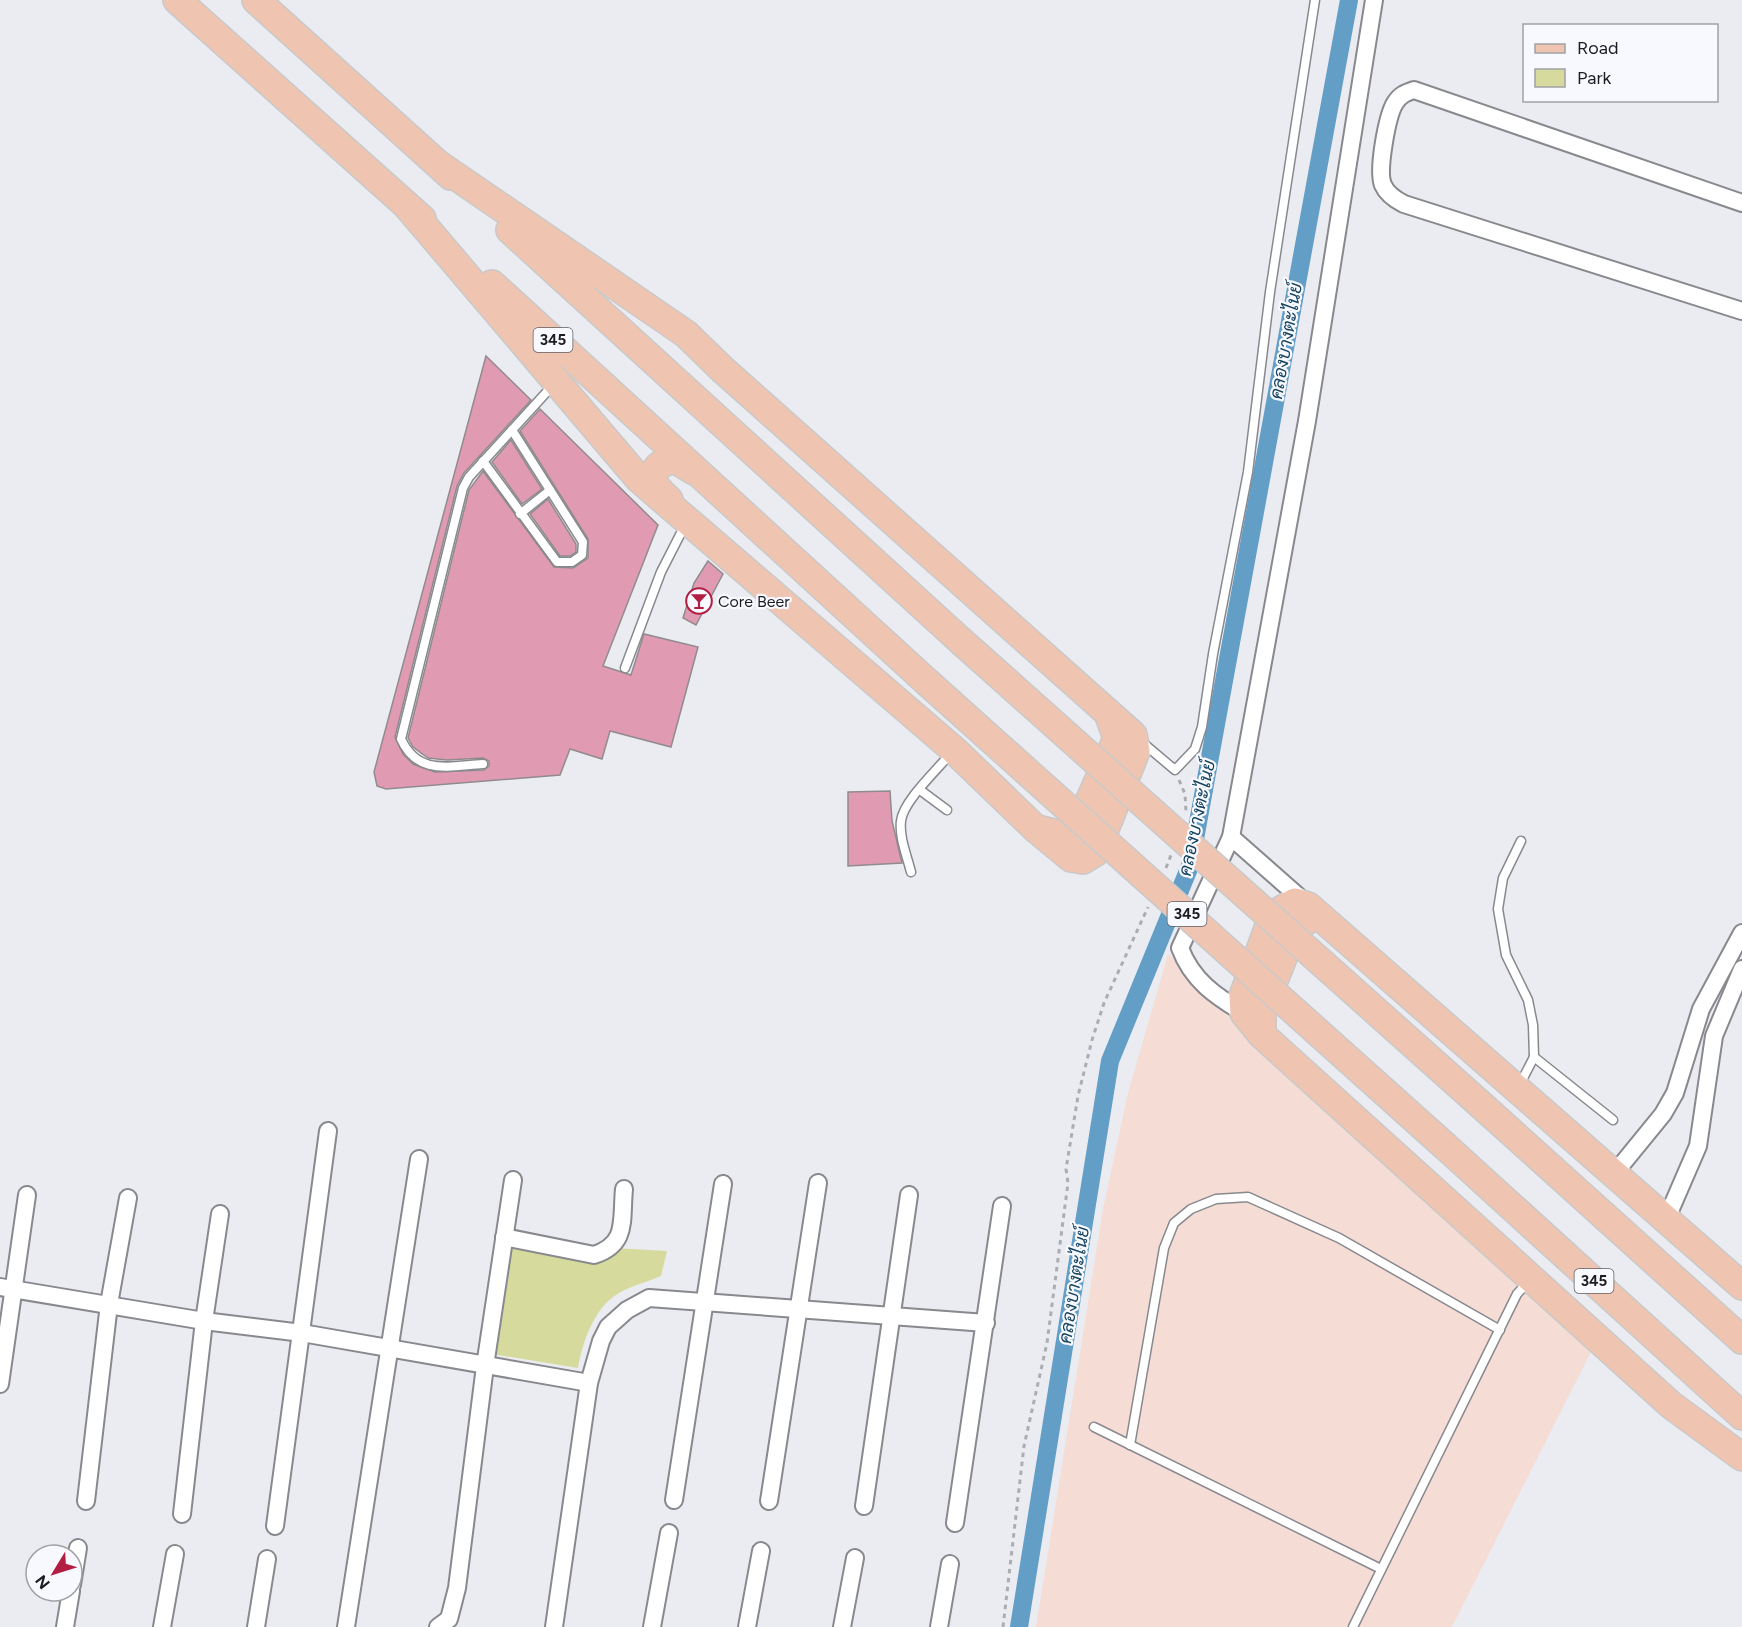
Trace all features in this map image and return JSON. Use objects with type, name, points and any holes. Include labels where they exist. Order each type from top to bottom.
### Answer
[{"type":"main road","name":"345","points":[[177,0],[408,207],[927,682],[1742,1416]]},
{"type":"main road","points":[[256,0],[962,642],[1479,1104],[1730,1320],[1742,1340]]},
{"type":"main road","points":[[408,207],[639,479],[954,750],[1036,829],[1071,858],[1083,860],[1096,852],[1136,751],[1133,735],[722,369],[686,334],[438,164]]},
{"type":"main road","points":[[696,400],[677,373],[674,365],[676,356],[686,350],[691,350],[722,369]]},
{"type":"main road","points":[[682,514],[655,484],[653,478],[657,468],[662,462],[676,460],[700,475]]},
{"type":"main road","points":[[1036,829],[1062,837],[1070,837],[1076,831],[1115,743],[1116,735],[1108,712]]},
{"type":"main road","points":[[1742,1286],[1308,906],[1295,902],[1288,904],[1269,926],[1243,996],[1244,1013],[1262,1035],[1671,1405],[1742,1457]]},
{"type":"main road","points":[[1262,1035],[1262,1011],[1288,945],[1304,921],[1313,919],[1336,929]]},
{"type":"main road","points":[[1627,1365],[1658,1384],[1671,1382],[1674,1369],[1655,1336]]},
{"type":"street","points":[[1244,1013],[1204,987],[1187,966],[1180,948],[1231,837],[1307,421],[1374,0]]},
{"type":"street","points":[[1742,203],[1413,90],[1402,93],[1394,105],[1380,165],[1383,185],[1394,199],[1404,204],[1742,311]]},
{"type":"street","points":[[1231,837],[1308,906]]},
{"type":"street","points":[[1614,1174],[1663,1114],[1675,1093],[1701,1009],[1742,933]]},
{"type":"street","points":[[1666,1220],[1698,1146],[1714,1036],[1742,969]]},
{"type":"street","points":[[1675,1093],[1703,1103]]},
{"type":"street","points":[[275,1526],[328,1131]]},
{"type":"street","points":[[346,1627],[419,1159]]},
{"type":"street","points":[[438,1627],[449,1619],[457,1588],[485,1366],[513,1180]]},
{"type":"street","points":[[769,1501],[818,1183]]},
{"type":"street","points":[[674,1500],[723,1184]]},
{"type":"street","points":[[504,1237],[583,1254],[594,1255],[605,1252],[615,1246],[619,1238],[624,1189]]},
{"type":"street","points":[[0,1384],[7,1289],[27,1195]]},
{"type":"street","points":[[864,1506],[909,1195]]},
{"type":"street","points":[[86,1502],[109,1304],[128,1198]]},
{"type":"street","points":[[955,1523],[1002,1206]]},
{"type":"street","points":[[182,1514],[204,1321],[220,1214]]},
{"type":"street","points":[[7,1289],[204,1321],[302,1333],[589,1383]]},
{"type":"street","points":[[554,1627],[589,1383],[601,1341],[608,1327],[627,1310],[649,1298],[986,1323]]},
{"type":"street","points":[[652,1627],[669,1533]]},
{"type":"street","points":[[747,1627],[761,1551]]},
{"type":"street","points":[[162,1627],[175,1554]]},
{"type":"street","points":[[842,1627],[855,1558]]},
{"type":"street","points":[[255,1627],[267,1559]]},
{"type":"street","points":[[939,1627],[950,1564]]},
{"type":"street","points":[[65,1627],[69,1603]]},
{"type":"lane","points":[[1133,735],[1175,770],[1195,749],[1202,727],[1213,654],[1248,472],[1270,292],[1315,0]]},
{"type":"lane","points":[[483,764],[430,766],[416,761],[407,752],[401,739],[463,488],[483,461],[556,382]]},
{"type":"lane","points":[[483,461],[520,514],[558,561],[566,564],[582,555],[583,542],[512,430]]},
{"type":"lane","points":[[520,514],[550,490]]},
{"type":"lane","points":[[625,668],[682,514]]},
{"type":"lane","points":[[911,872],[900,822],[903,809],[954,750]]},
{"type":"lane","points":[[920,790],[947,810]]},
{"type":"lane","points":[[1517,1089],[1534,1057],[1533,1024],[1528,1000],[1506,955],[1498,909],[1503,878],[1521,841]]},
{"type":"lane","points":[[1534,1057],[1613,1120]]},
{"type":"lane","points":[[1130,1445],[1164,1248],[1174,1223],[1191,1209],[1216,1199],[1248,1197],[1339,1238],[1500,1330]]},
{"type":"lane","points":[[1353,1627],[1517,1294],[1532,1278]]},
{"type":"lane","points":[[1094,1427],[1381,1569]]},
{"type":"path","points":[[1175,770],[1185,794],[1186,810],[1183,820]]},
{"type":"path","points":[[1164,872],[1172,851]]},
{"type":"path","points":[[1003,1627],[1024,1446],[1047,1343],[1068,1183],[1066,1169],[1078,1096],[1104,1003],[1150,902]]},
{"type":"shaded area","points":[[1168,954],[1244,1013],[1598,1338],[1452,1627],[1036,1627],[1103,1209],[1128,1093]]},
{"type":"green space","points":[[510,1242],[667,1251],[661,1276],[618,1293],[606,1303],[594,1320],[582,1349],[578,1368],[492,1354]]},
{"type":"building","points":[[486,356],[531,400],[464,473],[457,486],[395,737],[403,754],[413,764],[435,772],[484,770],[489,766],[489,761],[483,758],[447,760],[428,758],[413,747],[408,738],[469,490],[483,471],[554,567],[573,568],[588,558],[588,539],[520,431],[540,409],[658,525],[603,666],[631,675],[644,634],[698,647],[671,747],[610,731],[602,759],[570,749],[560,775],[386,789],[377,786],[374,772]]},
{"type":"building","points":[[511,440],[542,489],[522,504],[492,462]]},
{"type":"building","points":[[548,499],[576,544],[576,552],[570,556],[560,556],[530,514]]},
{"type":"building","name":"Core Beer","points":[[708,561],[723,574],[696,625],[683,618],[694,583]]},
{"type":"building","points":[[890,791],[892,821],[902,863],[848,866],[848,792]]},
{"type":"waterway","name":"คลองบางตะไนย์","points":[[1019,1627],[1110,1061],[1190,866],[1349,0]]},
{"type":"place","name":"Core Beer","points":[[699,601]]}]
